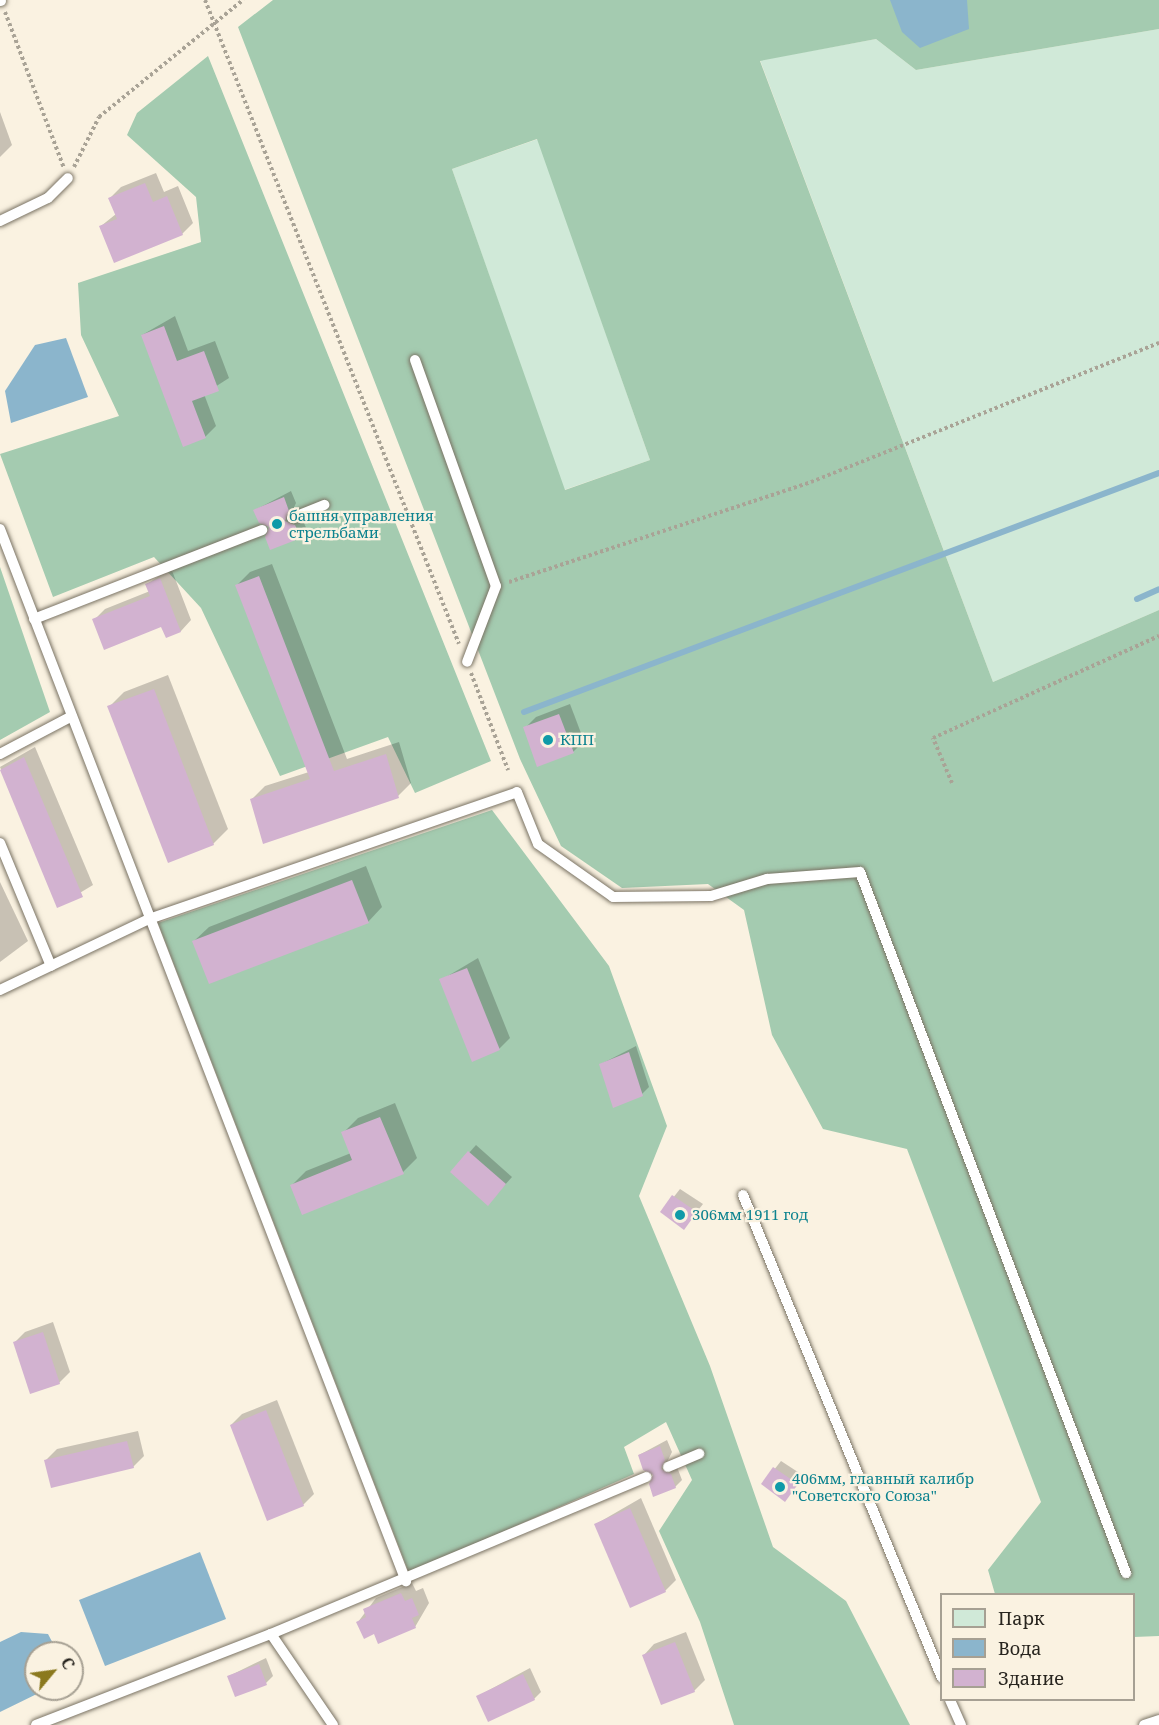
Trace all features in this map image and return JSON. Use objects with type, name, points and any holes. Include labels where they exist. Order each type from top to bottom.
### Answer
[{"type":"lane","points":[[0,221],[48,198],[68,178]]},
{"type":"lane","points":[[415,360],[496,586],[466,662]]},
{"type":"lane","points":[[292,518],[324,505]]},
{"type":"lane","points":[[0,529],[406,1581]]},
{"type":"lane","points":[[34,619],[262,530]]},
{"type":"lane","points":[[0,754],[72,716]]},
{"type":"lane","points":[[0,990],[149,919],[517,792],[538,844],[613,897],[711,896],[767,879],[860,872],[1126,1573]]},
{"type":"lane","points":[[0,843],[51,966]]},
{"type":"lane","points":[[743,1195],[940,1673]]},
{"type":"lane","points":[[668,1467],[699,1454]]},
{"type":"lane","points":[[36,1725],[406,1581],[646,1477]]},
{"type":"lane","points":[[271,1634],[333,1725]]},
{"type":"lane","points":[[950,1701],[961,1725]]},
{"type":"lane","points":[[1144,1725],[1159,1720]]},
{"type":"path","points":[[205,0],[508,770]]},
{"type":"path","points":[[68,178],[99,117],[214,21],[243,0]]},
{"type":"path","points":[[0,1],[68,178]]},
{"type":"path","points":[[496,586],[811,482],[1159,344]]},
{"type":"path","points":[[952,783],[933,738],[1159,636]]},
{"type":"green space","points":[[273,0],[1159,0],[1159,29],[916,70],[876,39],[760,61],[993,682],[1159,610],[1159,1636],[1135,1637],[1135,1593],[995,1593],[988,1570],[1041,1502],[907,1149],[823,1129],[772,1035],[744,910],[708,884],[622,888],[561,846],[520,759],[238,27]],"holes":[[[537,139],[650,460],[565,490],[452,169]]]},
{"type":"green space","points":[[1159,29],[1159,610],[993,682],[760,60],[876,39],[916,70]]},
{"type":"green space","points":[[208,56],[491,761],[415,793],[388,737],[280,776],[201,608],[154,557],[53,597],[0,454],[119,416],[81,335],[78,283],[201,242],[196,197],[127,135],[137,113]]},
{"type":"green space","points":[[538,139],[650,460],[564,490],[452,169]]},
{"type":"green space","points":[[0,567],[50,712],[0,740]]},
{"type":"green space","points":[[492,810],[609,966],[667,1126],[639,1196],[710,1366],[773,1547],[846,1601],[910,1725],[734,1725],[700,1622],[659,1531],[692,1480],[666,1422],[624,1447],[634,1474],[409,1573],[158,923]]},
{"type":"water","points":[[890,0],[967,0],[969,29],[920,48],[902,32]]},
{"type":"water","points":[[66,338],[88,397],[11,423],[5,391],[35,345]]},
{"type":"water","points":[[200,1552],[226,1619],[105,1666],[79,1600]]},
{"type":"water","points":[[21,1632],[48,1634],[52,1641],[24,1641],[24,1700],[0,1712],[0,1642]]},
{"type":"building","points":[[145,183],[153,202],[167,196],[183,235],[114,263],[99,226],[117,219],[108,198]]},
{"type":"building","points":[[164,326],[177,361],[204,351],[219,391],[192,401],[206,438],[183,447],[141,335]]},
{"type":"building","name":"башня управления стрельбами","points":[[284,497],[289,511],[285,521],[295,525],[301,538],[270,550],[265,537],[269,527],[259,523],[253,510]]},
{"type":"building","points":[[259,576],[334,771],[386,754],[399,798],[263,844],[250,799],[310,779],[235,585]]},
{"type":"building","points":[[160,578],[181,632],[166,638],[161,627],[104,650],[92,619],[150,596],[145,584]]},
{"type":"building","points":[[154,689],[214,845],[168,863],[107,706]]},
{"type":"building","name":"КПП","points":[[559,714],[574,753],[537,767],[523,727]]},
{"type":"building","points":[[24,757],[83,897],[57,908],[0,770]]},
{"type":"building","points":[[352,880],[369,923],[209,984],[192,941]]},
{"type":"building","points":[[467,968],[500,1050],[472,1062],[439,979]]},
{"type":"building","points":[[629,1052],[643,1096],[613,1108],[599,1064]]},
{"type":"building","points":[[380,1117],[404,1174],[302,1215],[290,1185],[352,1160],[341,1132]]},
{"type":"building","points":[[468,1151],[506,1184],[488,1206],[450,1172]]},
{"type":"building","name":"306мм 1911 год","points":[[672,1195],[697,1212],[684,1230],[660,1212]]},
{"type":"building","points":[[43,1332],[60,1384],[30,1394],[13,1342]]},
{"type":"building","points":[[266,1410],[304,1506],[267,1521],[230,1425]]},
{"type":"building","points":[[127,1441],[134,1468],[51,1488],[44,1460]]},
{"type":"building","points":[[660,1446],[665,1460],[661,1469],[671,1474],[676,1488],[653,1497],[649,1484],[653,1475],[643,1470],[638,1455]]},
{"type":"building","name":"406мм, главный калибр \"Советского Союза\"","points":[[773,1467],[798,1484],[785,1502],[761,1484]]},
{"type":"building","points":[[630,1508],[666,1592],[630,1608],[594,1524]]},
{"type":"building","points":[[401,1593],[405,1601],[412,1598],[419,1615],[412,1618],[416,1628],[378,1644],[374,1634],[364,1639],[356,1622],[366,1617],[363,1609]]},
{"type":"building","points":[[675,1642],[695,1692],[661,1705],[642,1655]]},
{"type":"building","points":[[259,1664],[267,1685],[235,1697],[227,1676]]},
{"type":"building","points":[[523,1674],[535,1700],[488,1722],[476,1696]]},
{"type":"waterway","points":[[524,712],[1159,473]]},
{"type":"waterway","points":[[1137,599],[1159,589]]},
{"type":"place","name":"башня управления стрельбами","points":[[277,524]]},
{"type":"place","name":"КПП","points":[[548,740]]},
{"type":"place","name":"306мм 1911 год","points":[[680,1215]]},
{"type":"place","name":"406мм, главный калибр \"Советского Союза\"","points":[[780,1487]]}]
